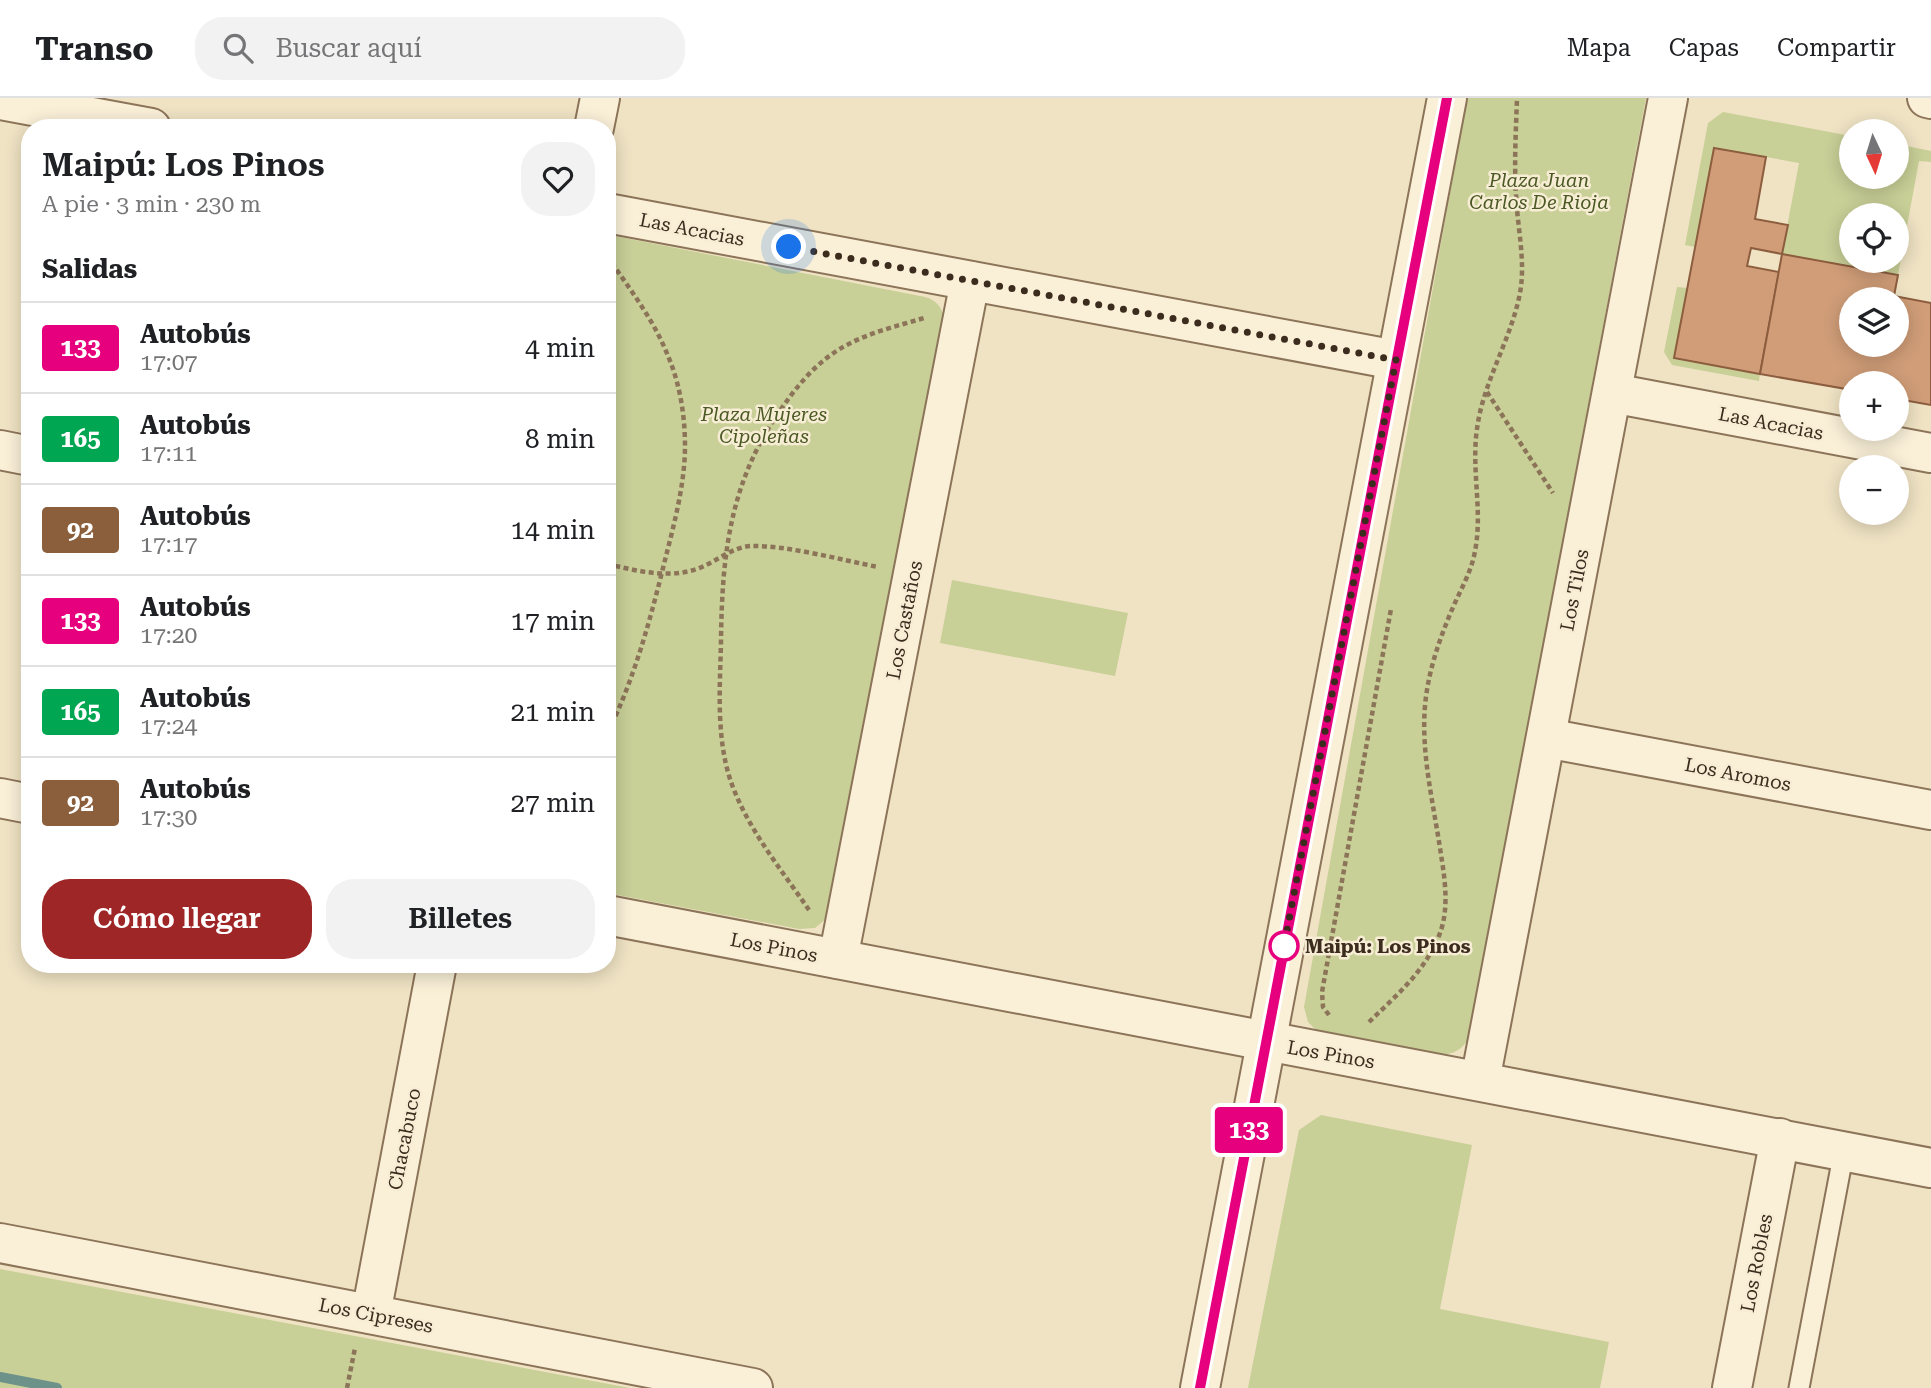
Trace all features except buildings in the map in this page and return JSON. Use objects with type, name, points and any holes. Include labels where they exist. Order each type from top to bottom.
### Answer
[{"type":"street","points":[[596,119],[600,98]]},
{"type":"street","points":[[1200,1388],[1447,98]]},
{"type":"street","name":"Los Tilos","points":[[1480,1081],[1668,98]]},
{"type":"street","points":[[0,100],[102,119]]},
{"type":"street","name":"Las Acacias","points":[[616,215],[1396,360]]},
{"type":"street","name":"Los Castaños","points":[[838,960],[970,281]]},
{"type":"street","name":"Las Acacias","points":[[1612,393],[1931,453]]},
{"type":"street","points":[[0,450],[21,454]]},
{"type":"street","name":"Los Aromos","points":[[1546,737],[1931,810]]},
{"type":"street","points":[[0,798],[21,802]]},
{"type":"street","name":"Los Pinos","points":[[616,917],[1931,1168]]},
{"type":"street","name":"Chacabuco","points":[[363,1329],[435,973]]},
{"type":"street","name":"Los Robles","points":[[1732,1388],[1780,1138]]},
{"type":"street","name":"Los Cipreses","points":[[0,1243],[363,1329],[753,1388]]},
{"type":"lane","points":[[1799,1388],[1844,1151]]},
{"type":"path","points":[[1379,1026],[1367,1024],[1423,966],[1434,948],[1442,925],[1446,899],[1428,770],[1425,708],[1429,677],[1437,648],[1475,551],[1475,448],[1480,411],[1515,312],[1522,270],[1516,196],[1517,98]]},
{"type":"path","points":[[616,270],[654,328],[669,357],[683,416],[685,447],[682,477],[662,574],[642,644],[616,714]]},
{"type":"path","points":[[811,914],[747,816],[729,775],[720,702],[724,555],[736,500],[755,452],[778,413],[804,378],[827,358],[853,341],[925,318]]},
{"type":"path","points":[[1486,391],[1555,495]]},
{"type":"path","points":[[616,566],[662,574],[699,568],[749,546],[882,568]]},
{"type":"path","points":[[1337,1018],[1323,1007],[1322,992],[1391,607]]},
{"type":"path","points":[[347,1388],[363,1329]]},
{"type":"green space","name":"Plaza Juan Carlos De Rioja","points":[[1467,98],[1646,98],[1470,1033],[1460,1048],[1443,1055],[1318,1032],[1308,1022],[1304,1007]]},
{"type":"green space","points":[[1723,112],[1839,134],[1839,189],[1909,189],[1909,146],[1931,151],[1931,162],[1919,161],[1909,215],[1909,203],[1839,203],[1839,264],[1782,254],[1799,163],[1715,148],[1695,247],[1685,245],[1708,123]]},
{"type":"green space","name":"Plaza Mujeres Cipoleñas","points":[[616,236],[925,297],[935,302],[943,314],[827,918],[815,928],[799,929],[616,895]]},
{"type":"green space","points":[[1677,287],[1688,288],[1760,373],[1759,381],[1672,365],[1664,352]]},
{"type":"green space","points":[[952,580],[1128,613],[1115,676],[940,643]]},
{"type":"green space","points":[[1321,1115],[1472,1145],[1440,1309],[1609,1342],[1600,1388],[1248,1388],[1299,1130]]},
{"type":"green space","points":[[0,1269],[630,1388],[0,1388]]},
{"type":"waterway","points":[[0,1377],[57,1388]]},
{"type":"bus line","name":"133","points":[[1200,1388],[1447,98]]},
{"type":"place","name":"Maipú: Los Pinos","points":[[1284,946]]},
{"type":"route","points":[[789,247],[1396,360],[1284,946]]}]
